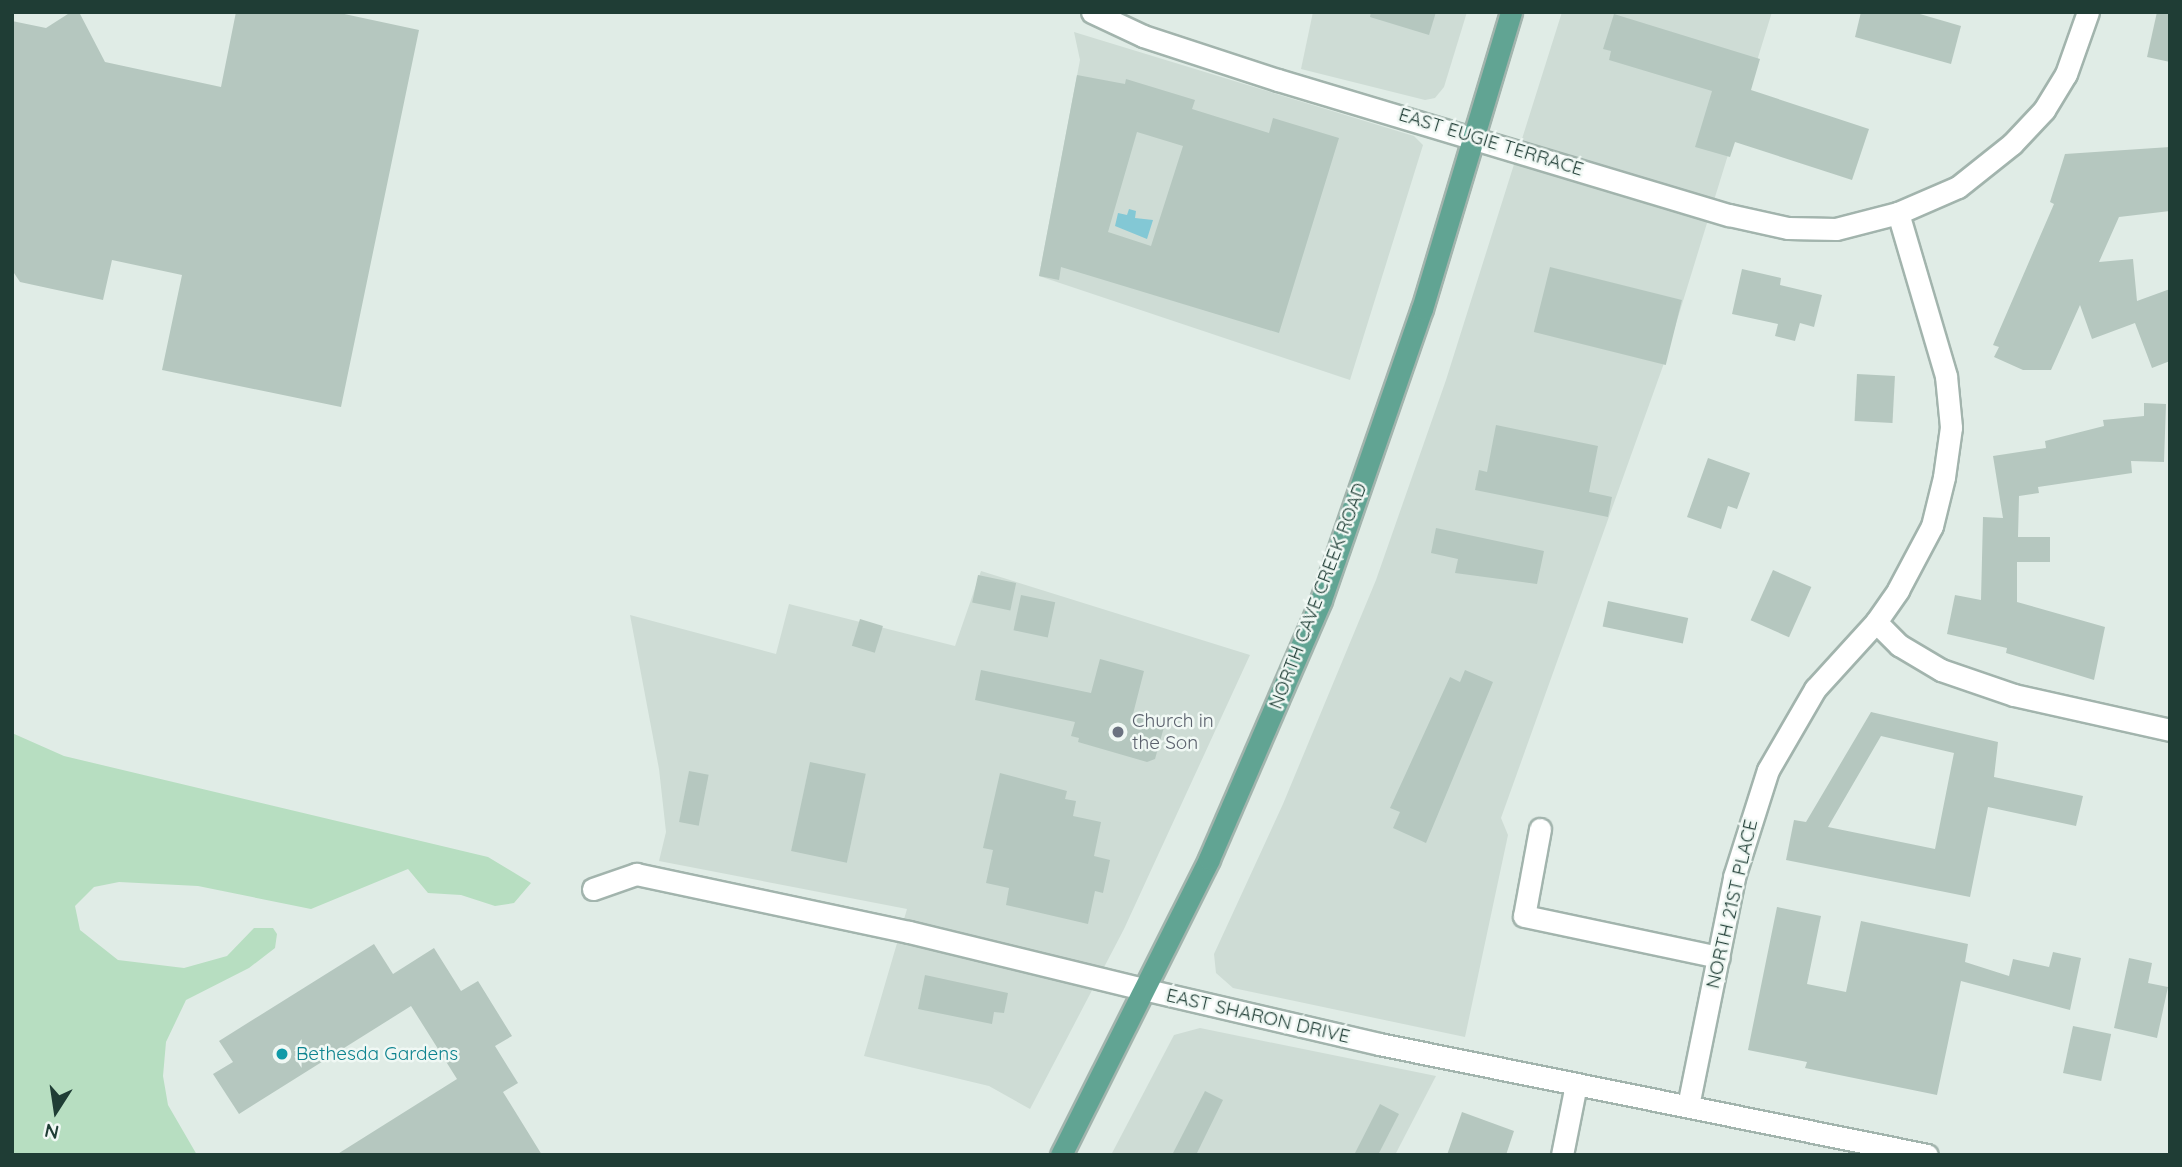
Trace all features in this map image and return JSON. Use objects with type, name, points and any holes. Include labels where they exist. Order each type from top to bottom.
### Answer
[{"type":"main road","name":"NORTH CAVE CREEK ROAD","points":[[1061,1155],[1209,859],[1326,587],[1422,309],[1511,12]]},
{"type":"street","name":"EAST EUGIE TERRACE","points":[[1092,12],[1143,36],[1729,215],[1788,229],[1836,229],[1898,213]]},
{"type":"street","points":[[1898,213],[1958,187],[2012,144],[2044,110],[2066,74],[2088,12]]},
{"type":"street","name":"NORTH 21ST PLACE","points":[[1689,1106],[1750,818],[1778,748],[1815,689],[1876,622],[1932,526],[1951,427],[1947,376],[1898,213]]},
{"type":"street","points":[[1876,622],[1899,646],[1941,670],[2014,695],[2170,730]]},
{"type":"street","points":[[1540,830],[1524,916],[1719,957]]},
{"type":"street","name":"EAST SHARON DRIVE","points":[[593,889],[636,874],[909,932],[1143,989],[1576,1084],[1927,1155]]},
{"type":"street","points":[[1562,1155],[1576,1084]]},
{"type":"shaded area","points":[[1313,12],[1467,12],[1444,87],[1435,98],[1425,100],[1301,69]]},
{"type":"shaded area","points":[[1562,12],[1772,12],[1663,366],[1501,818],[1508,835],[1465,1037],[1233,988],[1216,973],[1214,954],[1283,804],[1376,580],[1446,380]]},
{"type":"shaded area","points":[[1074,32],[1414,136],[1423,145],[1350,380],[1039,276],[1080,60]]},
{"type":"shaded area","points":[[981,571],[1250,655],[1124,929],[1030,1109],[989,1086],[864,1056],[907,909],[659,861],[666,832],[659,769],[630,615],[776,654],[789,604],[955,646]]},
{"type":"shaded area","points":[[1200,1028],[1436,1076],[1395,1155],[1111,1155],[1174,1035]]},
{"type":"green space","points":[[12,733],[64,756],[488,857],[531,883],[514,903],[495,906],[461,895],[428,893],[408,869],[311,909],[198,886],[119,882],[94,887],[75,906],[80,930],[118,960],[184,968],[227,956],[254,928],[273,928],[277,934],[275,948],[249,968],[186,1000],[166,1042],[163,1076],[168,1105],[197,1155],[12,1155]]},
{"type":"water","points":[[1129,209],[1136,211],[1135,218],[1153,220],[1147,239],[1115,226],[1118,213],[1127,215]]},
{"type":"building","points":[[71,12],[79,12],[105,62],[221,87],[236,12],[335,12],[419,30],[341,407],[162,370],[182,275],[112,260],[103,300],[20,282],[12,270],[12,21],[46,28]]},
{"type":"building","points":[[1371,12],[1436,12],[1429,35],[1370,17]]},
{"type":"building","points":[[1861,12],[1913,12],[1961,26],[1951,64],[1855,37]]},
{"type":"building","points":[[2157,12],[2170,12],[2170,62],[2147,57]]},
{"type":"building","points":[[1614,14],[1760,59],[1751,90],[1869,129],[1852,180],[1735,142],[1730,157],[1695,147],[1712,91],[1609,60],[1611,51],[1603,49]]},
{"type":"building","points":[[1077,75],[1125,84],[1126,79],[1195,100],[1192,109],[1269,133],[1273,118],[1339,138],[1279,333],[1061,267],[1059,280],[1039,276]],"holes":[[[1137,132],[1183,146],[1151,246],[1108,232]]]},
{"type":"building","points":[[2170,147],[2170,211],[2119,217],[2099,262],[2133,259],[2137,301],[2170,289],[2170,361],[2152,368],[2135,323],[2092,339],[2080,305],[2051,370],[2023,370],[1994,357],[1999,347],[1993,345],[2054,204],[2050,202],[2065,154]]},
{"type":"building","points":[[1550,267],[1682,300],[1666,365],[1534,332]]},
{"type":"building","points":[[1742,269],[1781,278],[1780,285],[1822,295],[1814,327],[1800,323],[1795,341],[1775,336],[1778,324],[1732,314]]},
{"type":"building","points":[[1857,374],[1895,376],[1892,423],[1855,421]]},
{"type":"building","points":[[2144,403],[2166,404],[2164,462],[2131,461],[2132,473],[2038,487],[2039,493],[2019,496],[2018,537],[2050,537],[2050,562],[2017,562],[2017,602],[2105,627],[2094,680],[2006,653],[2007,648],[1947,634],[1955,595],[1981,600],[1983,517],[2003,518],[1993,456],[2046,448],[2045,441],[2104,426],[2103,420],[2144,416]]},
{"type":"building","points":[[1496,425],[1598,446],[1589,492],[1612,497],[1608,517],[1475,490],[1479,470],[1487,472]]},
{"type":"building","points":[[1708,458],[1750,473],[1737,509],[1728,506],[1721,529],[1687,517]]},
{"type":"building","points":[[1436,528],[1544,551],[1537,584],[1455,573],[1458,559],[1431,553]]},
{"type":"building","points":[[1773,570],[1811,587],[1789,637],[1751,620]]},
{"type":"building","points":[[978,575],[1016,583],[1010,610],[972,602]]},
{"type":"building","points":[[1021,595],[1055,602],[1048,637],[1014,630]]},
{"type":"building","points":[[1608,601],[1688,618],[1683,643],[1603,626]]},
{"type":"building","points":[[860,619],[883,626],[875,653],[852,646]]},
{"type":"building","points":[[1100,659],[1144,671],[1133,714],[1164,727],[1155,759],[1147,762],[1078,742],[1079,738],[1071,736],[1075,722],[975,700],[981,670],[1091,693]]},
{"type":"building","points":[[1465,670],[1493,682],[1426,843],[1393,828],[1400,812],[1390,808],[1450,677],[1460,682]]},
{"type":"building","points":[[1871,712],[1998,742],[1994,777],[2083,796],[2076,826],[1988,807],[1970,897],[1786,860],[1794,820],[1806,822]],"holes":[[[1881,736],[1954,753],[1935,849],[1828,827]]]},
{"type":"building","points":[[810,762],[866,774],[847,863],[791,851]]},
{"type":"building","points":[[689,771],[709,775],[699,826],[679,822]]},
{"type":"building","points":[[1000,773],[1067,791],[1065,799],[1076,801],[1073,816],[1101,822],[1094,856],[1110,860],[1103,893],[1095,891],[1088,924],[1006,905],[1009,888],[986,883],[993,850],[983,848]]},
{"type":"building","points":[[1777,907],[1821,916],[1807,984],[1846,992],[1861,921],[1968,944],[1965,962],[2009,976],[2013,959],[2049,967],[2053,952],[2081,958],[2070,1010],[1961,981],[1937,1095],[1805,1068],[1807,1062],[1748,1050]]},
{"type":"building","name":"Bethesda Gardens","points":[[374,944],[393,974],[434,948],[461,991],[478,981],[512,1036],[495,1046],[518,1083],[503,1092],[542,1155],[336,1155],[457,1079],[411,1006],[239,1114],[213,1074],[233,1062],[219,1041]]},
{"type":"building","points":[[2129,958],[2152,963],[2148,983],[2168,987],[2157,1038],[2114,1028]]},
{"type":"building","points":[[925,975],[1008,993],[1004,1013],[994,1012],[992,1024],[918,1009]]},
{"type":"building","points":[[2073,1026],[2111,1034],[2101,1081],[2063,1073]]},
{"type":"building","points":[[1205,1091],[1223,1100],[1196,1155],[1172,1155]]},
{"type":"building","points":[[1380,1104],[1399,1114],[1378,1155],[1354,1155]]},
{"type":"building","points":[[1462,1112],[1514,1131],[1506,1155],[1447,1155]]},
{"type":"place","name":"Church in the Son","points":[[1118,732]]},
{"type":"place","name":"Bethesda Gardens","points":[[282,1054]]}]
